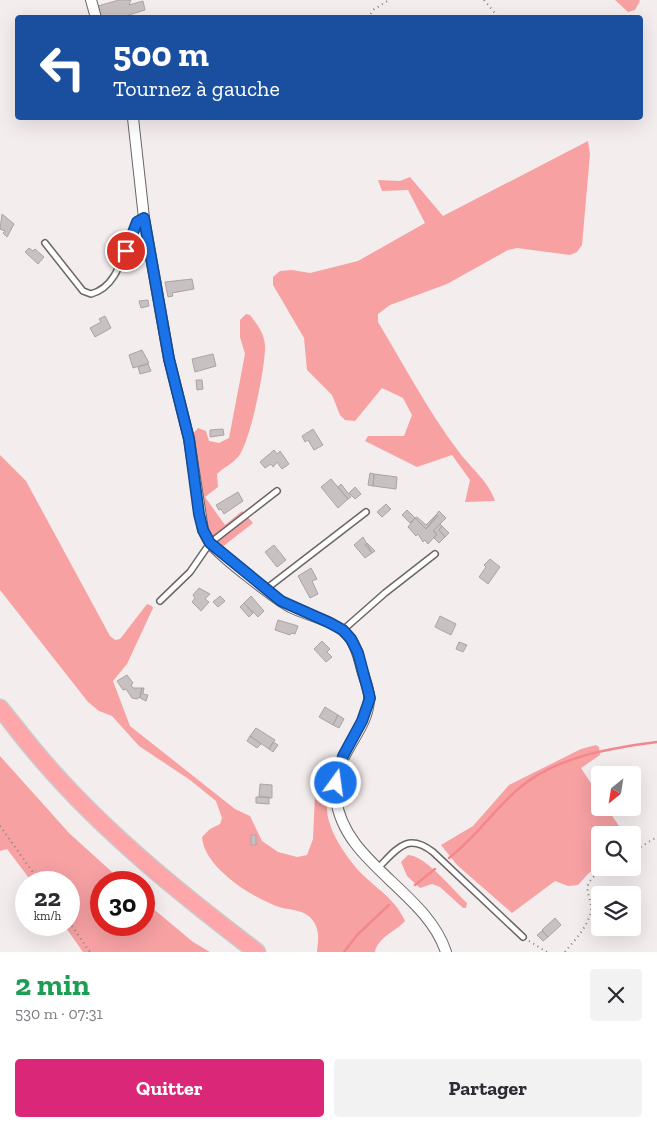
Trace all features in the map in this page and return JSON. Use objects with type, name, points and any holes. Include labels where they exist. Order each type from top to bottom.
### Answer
[{"type":"highway","points":[[0,708],[44,762],[110,829],[208,915],[257,952]]},
{"type":"street","points":[[91,0],[95,15]]},
{"type":"street","points":[[133,120],[144,218],[169,359],[189,439],[199,514],[203,530],[210,543],[290,607],[328,622],[343,630],[351,639],[358,653],[370,698],[362,721],[343,756],[338,770],[336,798],[344,826],[352,839],[378,868],[428,917],[441,937],[446,952]]},
{"type":"lane","points":[[45,243],[83,291],[91,294],[105,287],[120,265],[137,222],[144,218]]},
{"type":"lane","points":[[160,601],[190,572],[210,543],[278,491]]},
{"type":"lane","points":[[266,589],[366,512]]},
{"type":"lane","points":[[343,630],[384,593],[435,554]]},
{"type":"lane","points":[[378,868],[398,848],[408,843],[417,842],[433,852],[523,937]]},
{"type":"path","points":[[370,15],[373,10],[389,0]]},
{"type":"path","points":[[484,0],[496,15]]},
{"type":"path","points":[[0,826],[32,871]]},
{"type":"path","points":[[641,847],[657,837]]},
{"type":"path","points":[[565,952],[588,921],[591,913],[587,893],[589,881],[593,876]]},
{"type":"path","points":[[79,936],[90,952]]},
{"type":"path","points":[[523,937],[547,952]]},
{"type":"shaded area","points":[[615,0],[640,1],[635,10],[628,12]]},
{"type":"shaded area","points":[[588,141],[590,154],[582,245],[577,252],[570,255],[517,248],[508,250],[447,284],[390,305],[378,314],[378,322],[427,404],[459,452],[489,488],[495,501],[465,502],[470,480],[452,455],[417,467],[365,441],[368,436],[404,436],[412,415],[403,398],[382,388],[355,421],[345,420],[340,415],[332,395],[307,370],[304,338],[273,285],[273,277],[280,271],[292,270],[310,273],[358,261],[425,223],[408,190],[382,191],[378,180],[400,181],[410,177],[443,216]]},
{"type":"shaded area","points":[[246,314],[250,315],[258,325],[265,345],[263,369],[256,404],[243,449],[236,459],[217,474],[218,487],[205,497],[225,525],[242,511],[253,523],[221,548],[206,526],[192,435],[198,428],[206,431],[209,441],[219,443],[229,438],[245,354],[240,337],[240,320]]},
{"type":"shaded area","points":[[0,455],[26,481],[110,636],[115,640],[120,639],[147,604],[153,608],[127,664],[113,681],[130,726],[235,809],[250,816],[262,841],[278,852],[297,857],[307,855],[313,839],[316,770],[322,769],[331,783],[327,803],[328,814],[337,841],[359,871],[396,906],[405,921],[383,938],[375,952],[317,952],[318,933],[310,917],[301,912],[276,906],[265,901],[242,888],[219,869],[205,848],[202,837],[210,829],[220,824],[222,818],[216,801],[190,780],[139,746],[112,716],[99,711],[88,702],[0,590]]},
{"type":"shaded area","points":[[596,745],[599,747],[600,755],[581,768],[591,783],[591,816],[612,816],[619,826],[591,826],[591,872],[578,885],[568,886],[555,881],[512,913],[457,865],[441,845],[473,826],[509,785],[581,749]]},
{"type":"shaded area","points":[[0,756],[69,833],[111,871],[90,871],[90,936],[155,936],[155,910],[193,942],[210,952],[83,952],[72,936],[80,936],[80,871],[24,871],[7,849],[0,851]]},
{"type":"shaded area","points":[[408,855],[423,861],[439,874],[467,903],[466,908],[463,908],[440,887],[432,884],[420,888],[407,876],[401,862]]},
{"type":"building","points":[[119,0],[131,0],[129,5],[143,1],[145,10],[129,15],[101,15],[98,6]]},
{"type":"building","points":[[2,214],[14,224],[7,237],[3,233],[5,231],[0,229]]},
{"type":"building","points":[[29,248],[33,251],[35,249],[44,257],[38,264],[25,252]]},
{"type":"building","points":[[192,279],[194,289],[172,293],[173,296],[168,297],[165,282]]},
{"type":"building","points":[[148,300],[149,306],[141,308],[139,301]]},
{"type":"building","points":[[105,316],[111,328],[95,337],[90,328],[101,322],[99,319]]},
{"type":"building","points":[[142,350],[149,363],[133,368],[129,355]]},
{"type":"building","points":[[213,354],[216,366],[195,372],[192,359]]},
{"type":"building","points":[[148,364],[151,371],[140,374],[138,367]]},
{"type":"building","points":[[196,380],[202,380],[203,389],[197,390]]},
{"type":"building","points":[[223,429],[224,435],[210,437],[210,430]]},
{"type":"building","points":[[313,429],[323,445],[314,450],[308,440],[305,442],[302,436]]},
{"type":"building","points":[[274,450],[277,454],[280,451],[289,464],[282,469],[277,462],[273,467],[271,464],[265,468],[260,462]]},
{"type":"building","points":[[370,473],[374,474],[373,486],[368,485]]},
{"type":"building","points":[[374,474],[397,477],[396,489],[373,486]]},
{"type":"building","points":[[331,479],[348,499],[338,508],[321,487]]},
{"type":"building","points":[[341,484],[351,497],[348,499],[338,487]]},
{"type":"building","points":[[355,487],[361,494],[355,499],[349,493]]},
{"type":"building","points":[[238,492],[243,501],[224,514],[221,509],[219,510],[216,505]]},
{"type":"building","points":[[386,504],[391,509],[382,517],[377,512]]},
{"type":"building","points":[[407,510],[415,518],[410,523],[402,515]]},
{"type":"building","points":[[439,511],[446,518],[433,531],[437,534],[428,544],[425,540],[423,542],[418,534],[416,536],[408,527],[415,518],[426,529]]},
{"type":"building","points":[[436,515],[438,516],[426,529],[415,518],[417,517],[426,525]]},
{"type":"building","points":[[440,524],[442,526],[439,530],[445,537],[439,543],[434,538],[437,534],[433,531]]},
{"type":"building","points":[[442,526],[449,533],[445,537],[439,530]]},
{"type":"building","points":[[363,537],[372,553],[365,558],[354,545]]},
{"type":"building","points":[[367,543],[375,551],[372,553],[365,545]]},
{"type":"building","points":[[274,545],[286,560],[277,567],[265,552]]},
{"type":"building","points":[[490,559],[500,567],[488,584],[479,577],[486,567],[484,565]]},
{"type":"building","points":[[311,568],[317,579],[312,581],[318,594],[310,598],[298,576]]},
{"type":"building","points":[[199,588],[210,594],[205,599],[209,602],[201,611],[192,602],[195,598],[193,595]]},
{"type":"building","points":[[220,596],[225,601],[218,607],[213,602]]},
{"type":"building","points":[[251,596],[264,611],[258,617],[244,603]]},
{"type":"building","points":[[244,603],[253,613],[249,617],[240,607]]},
{"type":"building","points":[[440,616],[456,624],[451,635],[435,627]]},
{"type":"building","points":[[278,620],[298,626],[295,634],[291,633],[290,635],[275,630]]},
{"type":"building","points":[[322,641],[330,649],[327,652],[332,657],[326,662],[314,649]]},
{"type":"building","points":[[459,642],[467,645],[463,652],[456,649]]},
{"type":"building","points":[[127,675],[133,683],[131,685],[133,688],[142,688],[140,697],[137,699],[132,698],[126,689],[123,690],[117,681]]},
{"type":"building","points":[[142,688],[144,688],[143,694],[148,695],[146,701],[140,698]]},
{"type":"building","points":[[325,707],[338,715],[333,725],[319,717]]},
{"type":"building","points":[[338,715],[344,719],[339,728],[333,725]]},
{"type":"building","points":[[256,728],[275,740],[269,749],[250,736]]},
{"type":"building","points":[[250,736],[261,744],[257,748],[247,741]]},
{"type":"building","points":[[273,742],[278,745],[273,752],[269,749]]},
{"type":"building","points":[[260,784],[272,785],[272,798],[259,797]]},
{"type":"building","points":[[256,797],[269,797],[269,804],[256,803]]},
{"type":"building","points":[[251,835],[256,835],[256,845],[251,845]]},
{"type":"building","points":[[555,918],[561,925],[548,937],[542,930]]},
{"type":"building","points":[[542,931],[548,937],[543,941],[537,935]]},
{"type":"waterway","points":[[449,858],[517,790],[548,769],[602,751],[657,742]]},
{"type":"waterway","points":[[415,885],[435,869]]},
{"type":"waterway","points":[[344,952],[358,934],[389,905]]},
{"type":"route","points":[[126,251],[137,222],[144,218],[169,359],[189,439],[199,514],[203,530],[210,543],[290,607],[343,630],[351,639],[358,653],[370,698],[368,709],[343,756],[336,783]]}]
